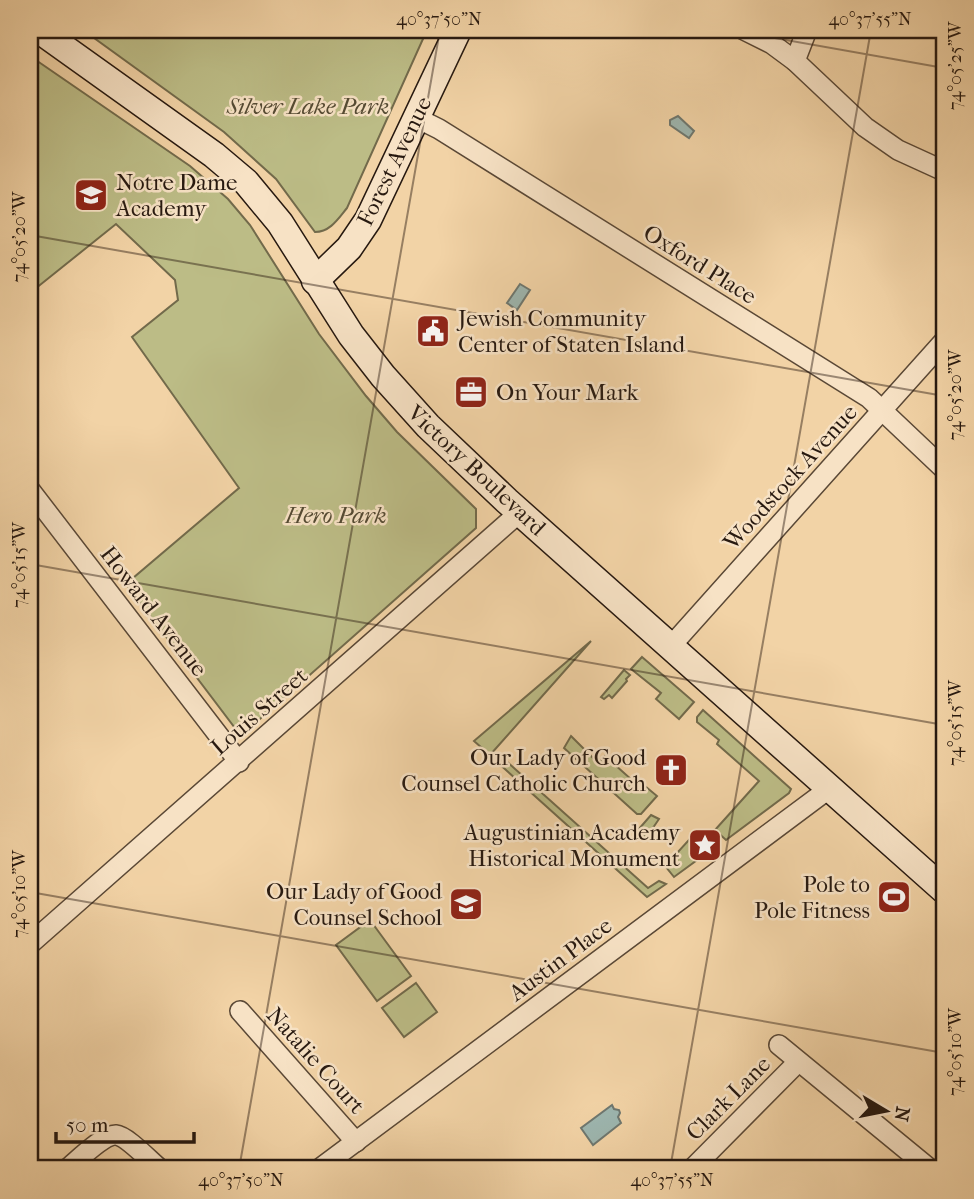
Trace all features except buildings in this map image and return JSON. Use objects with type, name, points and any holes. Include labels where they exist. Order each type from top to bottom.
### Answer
[{"type":"main road","name":"Victory Boulevard","points":[[39,30],[184,133],[246,183],[280,223],[358,345],[407,404],[520,512],[944,890]]},
{"type":"main road","name":"Forest Avenue","points":[[315,281],[349,248],[368,220],[458,30]]},
{"type":"street","points":[[744,30],[772,44],[795,61],[865,127],[898,150],[944,171]]},
{"type":"street","points":[[795,61],[807,30]]},
{"type":"street","name":"Oxford Place","points":[[417,118],[439,129],[869,398],[944,469]]},
{"type":"street","name":"Woodstock Avenue","points":[[671,646],[944,341]]},
{"type":"street","name":"Howard Avenue","points":[[30,490],[239,762]]},
{"type":"street","name":"Louis Street","points":[[30,944],[520,512]]},
{"type":"street","name":"Austin Place","points":[[319,1169],[830,788]]},
{"type":"street","name":"Natalie Court","points":[[240,1011],[356,1142]]},
{"type":"street","points":[[779,1045],[930,1169]]},
{"type":"street","name":"Clark Lane","points":[[692,1169],[799,1062]]},
{"type":"street","points":[[67,1169],[105,1138],[114,1134],[123,1137],[160,1169]]},
{"type":"green space","name":"Silver Lake Park","points":[[83,30],[427,30],[347,208],[329,227],[315,232],[276,179],[224,132]]},
{"type":"green space","name":"Hero Park","points":[[30,56],[190,166],[228,199],[250,225],[319,334],[366,396],[397,432],[476,509],[476,528],[252,726],[238,732],[126,584],[239,488],[132,337],[178,300],[175,280],[116,224],[30,293]]},
{"type":"green space","points":[[591,641],[490,755],[474,741]]},
{"type":"green space","points":[[642,657],[694,702],[679,719],[656,699],[661,693],[631,669]]},
{"type":"green space","points":[[624,670],[630,675],[627,681],[612,698],[609,695],[604,699],[601,697]]},
{"type":"green space","points":[[703,710],[791,789],[726,840],[715,830],[759,781],[717,744],[719,740],[697,722],[697,717]]},
{"type":"green space","points":[[571,736],[598,763],[605,756],[642,789],[645,786],[657,796],[641,814],[637,814],[564,748]]},
{"type":"green space","points":[[499,758],[503,762],[505,760],[648,888],[659,881],[666,884],[647,897],[496,761]]},
{"type":"green space","points":[[651,815],[659,819],[646,838],[638,830]]},
{"type":"green space","points":[[697,831],[706,838],[700,844],[708,852],[674,877],[666,867],[667,864]]},
{"type":"green space","points":[[370,920],[411,976],[377,1001],[336,945]]},
{"type":"green space","points":[[416,983],[437,1012],[404,1037],[382,1008]]},
{"type":"water","points":[[678,116],[694,131],[689,138],[670,125],[670,120]]},
{"type":"water","points":[[520,284],[530,290],[517,310],[507,303]]},
{"type":"water","points":[[612,1105],[619,1110],[621,1123],[593,1145],[581,1128]]},
{"type":"place","name":"Notre Dame Academy","points":[[91,195]]},
{"type":"place","name":"Jewish Community Center of Staten Island","points":[[433,331]]},
{"type":"place","name":"On Your Mark","points":[[471,392]]},
{"type":"place","name":"Our Lady of Good Counsel Catholic Church","points":[[671,770]]},
{"type":"place","name":"Augustinian Academy Historical Monument","points":[[705,845]]},
{"type":"place","name":"Pole to Pole Fitness","points":[[894,897]]},
{"type":"place","name":"Our Lady of Good Counsel School","points":[[466,904]]}]
